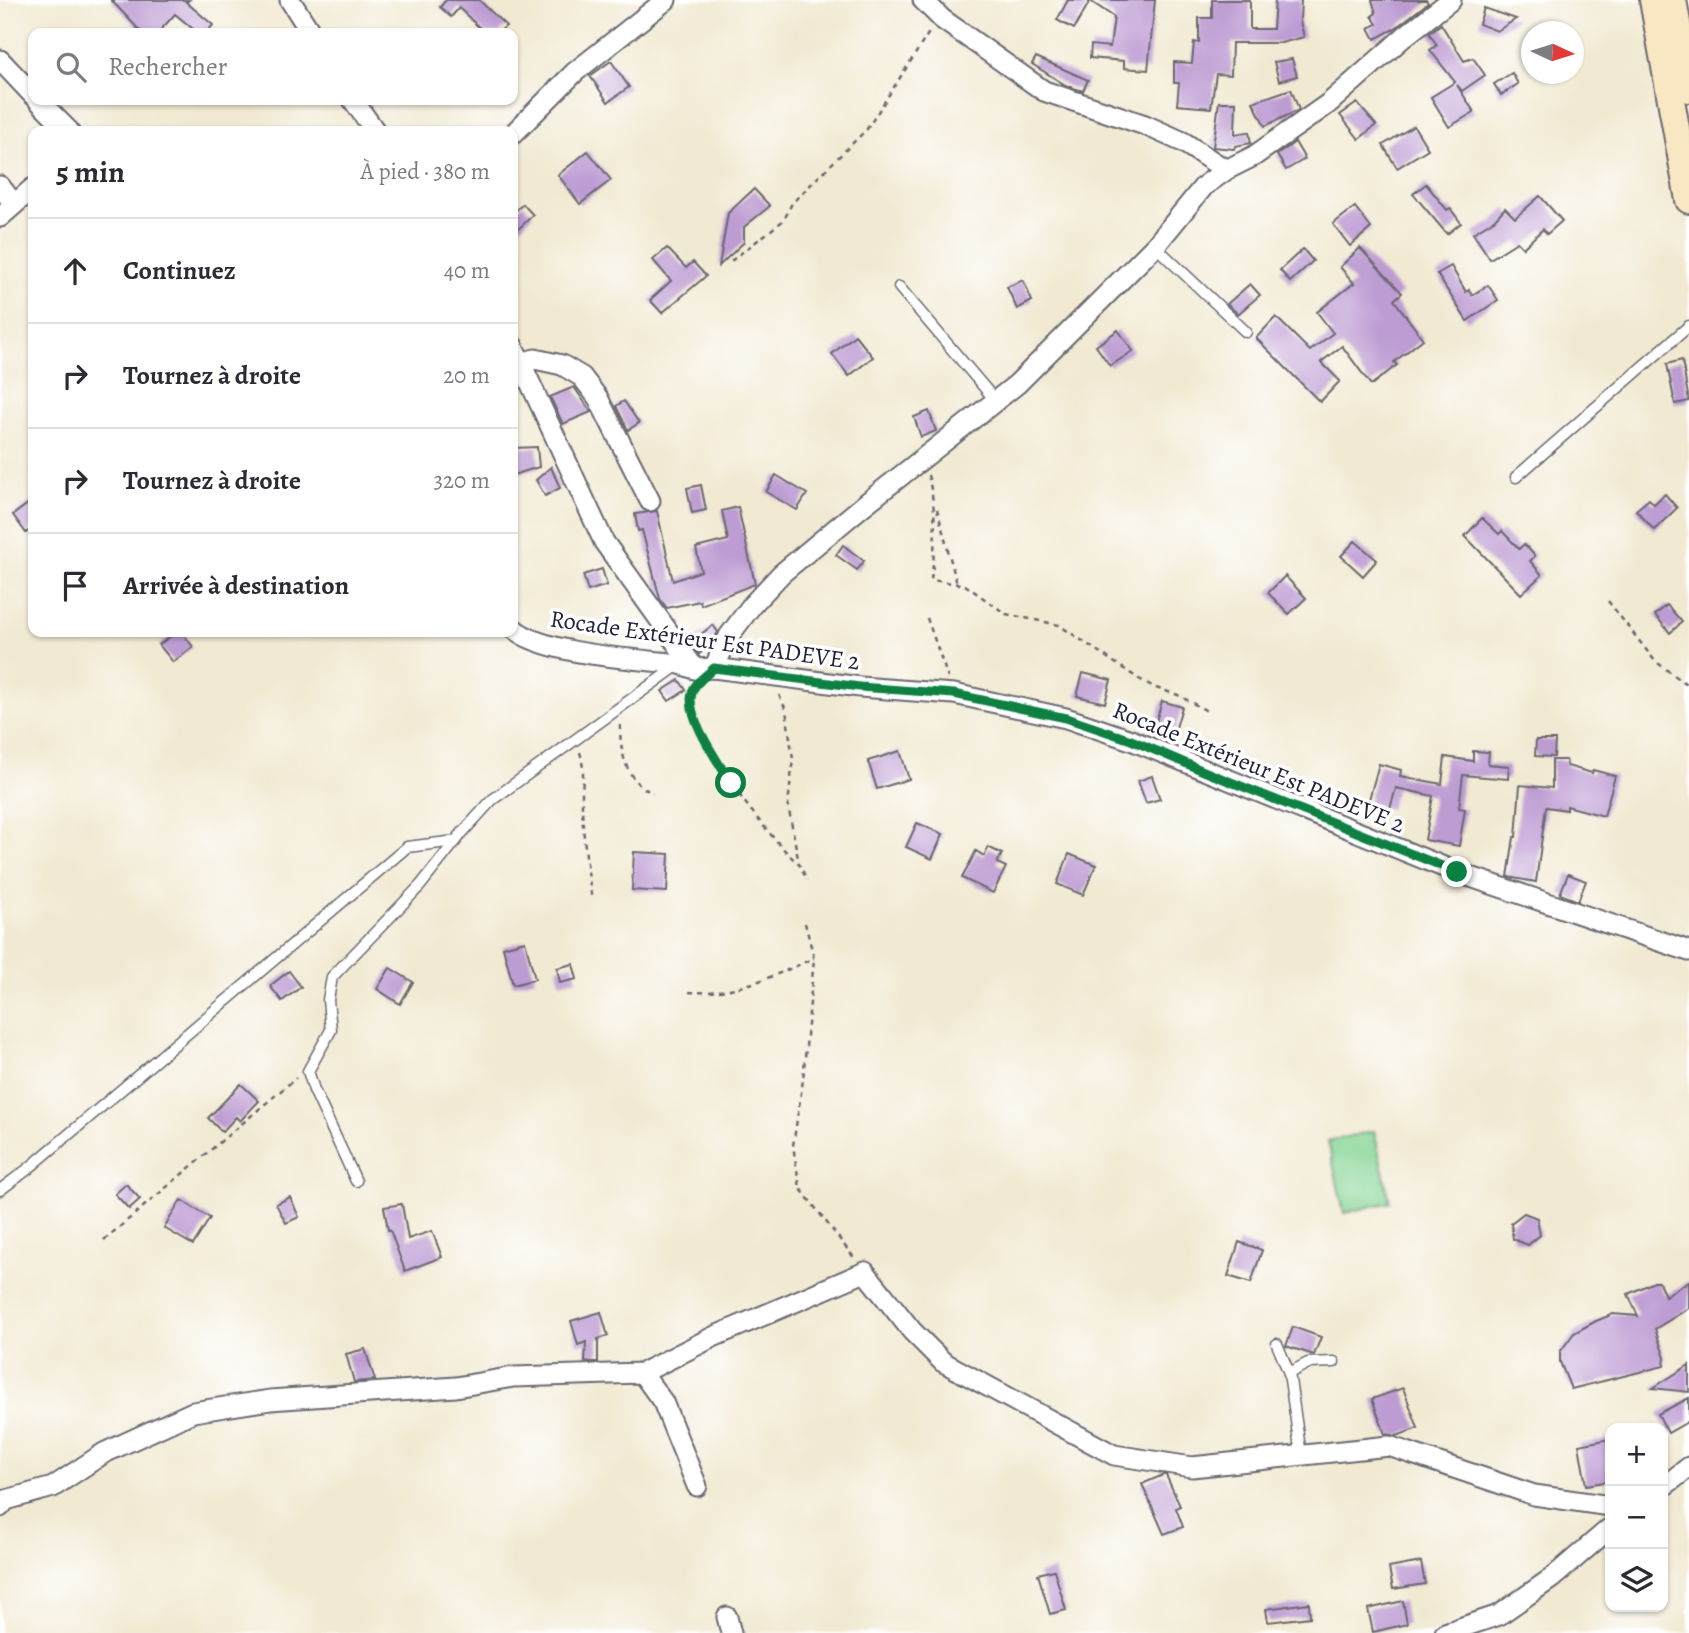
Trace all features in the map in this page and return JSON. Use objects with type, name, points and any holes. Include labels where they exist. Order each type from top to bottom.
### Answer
[{"type":"main road","points":[[1653,0],[1668,31],[1689,89]]},
{"type":"main road","points":[[1673,0],[1668,31],[1689,200]]},
{"type":"street","points":[[290,0],[308,28]]},
{"type":"street","points":[[518,129],[575,72],[666,0]]},
{"type":"street","points":[[923,0],[944,12],[1044,90],[1170,136],[1226,170]]},
{"type":"street","points":[[518,356],[604,542],[696,667],[729,636],[752,605],[781,574],[1017,384],[1155,246],[1204,186],[1226,170],[1254,156],[1328,104],[1405,36],[1451,0]]},
{"type":"street","points":[[0,60],[28,90]]},
{"type":"street","points":[[43,105],[64,126]]},
{"type":"street","points":[[357,105],[371,126]]},
{"type":"street","points":[[0,186],[7,210],[28,192]]},
{"type":"street","points":[[518,354],[562,365],[582,377],[598,398],[650,501]]},
{"type":"street","name":"Rocade Extérieur Est PADEVE 2","points":[[518,631],[536,642],[566,648],[860,687],[954,694],[1066,718],[1131,740],[1457,872],[1689,951]]},
{"type":"street","points":[[0,1507],[6,1500],[53,1487],[104,1453],[193,1412],[270,1400],[456,1387],[513,1377],[642,1373],[713,1337],[865,1272],[912,1331],[943,1362],[1114,1455],[1192,1467],[1389,1446],[1534,1495],[1605,1505]]},
{"type":"street","points":[[642,1373],[663,1402],[696,1486]]},
{"type":"street","points":[[1664,1486],[1689,1467]]},
{"type":"street","points":[[1445,1633],[1499,1615],[1552,1578],[1605,1532]]},
{"type":"lane","points":[[1155,246],[1246,332]]},
{"type":"lane","points":[[899,286],[996,400]]},
{"type":"lane","points":[[1516,477],[1689,326]]},
{"type":"lane","points":[[356,1181],[314,1090],[309,1071],[331,1030],[328,1000],[332,977],[420,886],[492,800],[619,708],[696,667]]},
{"type":"lane","points":[[0,1190],[407,847],[456,841]]},
{"type":"lane","points":[[1277,1344],[1289,1373],[1301,1455]]},
{"type":"lane","points":[[1289,1373],[1308,1363],[1334,1362]]},
{"type":"path","points":[[731,261],[784,220],[792,203],[867,129],[944,12]]},
{"type":"path","points":[[923,457],[957,584]]},
{"type":"path","points":[[934,501],[937,539],[931,580],[965,585],[1006,614],[1059,625],[1156,688],[1178,695],[1207,711]]},
{"type":"path","points":[[1608,601],[1655,661],[1689,686]]},
{"type":"path","points":[[927,618],[954,694]]},
{"type":"path","points":[[696,667],[690,702],[699,726],[731,783],[756,819],[783,851],[799,864]]},
{"type":"path","points":[[771,676],[786,710],[793,759],[788,805],[799,864],[807,880]]},
{"type":"path","points":[[619,708],[623,755],[631,775],[643,789],[653,793]]},
{"type":"path","points":[[577,738],[585,769],[582,800],[583,838],[592,901]]},
{"type":"path","points":[[805,923],[814,958],[803,1080],[793,1146],[800,1188],[865,1272]]},
{"type":"path","points":[[689,992],[708,993],[760,982],[814,958]]},
{"type":"path","points":[[104,1240],[290,1081]]},
{"type":"green space","points":[[1374,1131],[1390,1202],[1344,1213],[1328,1141]]},
{"type":"building","points":[[111,0],[189,0],[186,2],[213,25],[210,28],[192,28],[175,14],[162,28],[137,28]]},
{"type":"building","points":[[446,0],[479,0],[506,26],[480,28],[459,8],[451,17],[440,7]]},
{"type":"building","points":[[1068,0],[1155,0],[1148,70],[1124,68],[1124,61],[1090,58],[1091,45],[1110,47],[1114,17],[1090,1],[1074,29],[1057,20]]},
{"type":"building","points":[[1212,0],[1250,0],[1250,29],[1273,29],[1275,0],[1301,0],[1300,21],[1304,37],[1281,43],[1232,43],[1231,75],[1216,74],[1211,108],[1177,105],[1179,83],[1174,83],[1174,62],[1192,63],[1194,42],[1199,43],[1199,18],[1212,18]]},
{"type":"building","points":[[1372,0],[1426,0],[1428,3],[1394,29],[1375,39],[1369,28],[1377,24],[1372,16],[1376,13]]},
{"type":"building","points":[[1484,8],[1516,19],[1497,31],[1479,24]]},
{"type":"building","points":[[1441,24],[1464,61],[1473,58],[1485,75],[1462,91],[1457,85],[1474,112],[1449,127],[1431,97],[1455,82],[1430,50],[1437,45],[1429,33]]},
{"type":"building","points":[[1036,57],[1088,80],[1083,91],[1067,86],[1032,64]]},
{"type":"building","points":[[1292,59],[1297,76],[1279,81],[1274,62]]},
{"type":"building","points":[[611,61],[629,87],[608,102],[590,76]]},
{"type":"building","points":[[1512,73],[1518,84],[1501,95],[1494,84]]},
{"type":"building","points":[[1291,89],[1299,110],[1265,126],[1253,102]]},
{"type":"building","points":[[1219,102],[1236,102],[1235,134],[1249,132],[1251,143],[1235,146],[1234,149],[1213,147]]},
{"type":"building","points":[[1357,103],[1376,125],[1359,139],[1340,115]]},
{"type":"building","points":[[1414,126],[1428,149],[1397,168],[1383,145]]},
{"type":"building","points":[[1295,142],[1305,159],[1286,170],[1277,155]]},
{"type":"building","points":[[588,151],[611,180],[580,204],[558,175]]},
{"type":"building","points":[[1426,184],[1461,223],[1447,234],[1413,194]]},
{"type":"building","points":[[754,189],[770,206],[744,227],[744,242],[719,266],[728,213]]},
{"type":"building","points":[[1540,196],[1562,221],[1547,234],[1543,229],[1523,248],[1517,242],[1490,259],[1473,233],[1494,220],[1505,208],[1515,218]]},
{"type":"building","points":[[523,204],[533,215],[518,229],[518,208]]},
{"type":"building","points":[[1355,207],[1371,228],[1350,246],[1333,224]]},
{"type":"building","points":[[667,248],[686,268],[693,262],[706,276],[662,313],[650,300],[671,281],[653,260]]},
{"type":"building","points":[[1360,248],[1402,293],[1394,300],[1423,339],[1394,362],[1397,365],[1371,385],[1342,346],[1321,362],[1340,381],[1320,402],[1256,338],[1276,317],[1310,351],[1333,333],[1317,312],[1354,283],[1340,267]]},
{"type":"building","points":[[1303,249],[1313,261],[1290,282],[1280,270]]},
{"type":"building","points":[[1451,266],[1466,292],[1469,290],[1472,295],[1488,285],[1498,300],[1467,321],[1437,274]]},
{"type":"building","points":[[1023,280],[1032,301],[1017,309],[1007,287]]},
{"type":"building","points":[[1250,284],[1260,295],[1238,314],[1227,304]]},
{"type":"building","points":[[1118,330],[1133,351],[1110,366],[1096,346]]},
{"type":"building","points":[[855,335],[873,357],[849,376],[832,354]]},
{"type":"building","points":[[1682,360],[1689,401],[1675,404],[1667,364]]},
{"type":"building","points":[[574,387],[591,412],[563,424],[550,397]]},
{"type":"building","points":[[624,401],[639,423],[628,430],[616,406]]},
{"type":"building","points":[[929,411],[936,431],[921,437],[914,417]]},
{"type":"building","points":[[537,447],[539,467],[518,473],[518,448]]},
{"type":"building","points":[[551,467],[560,488],[545,496],[536,480]]},
{"type":"building","points":[[776,475],[807,494],[797,510],[766,492]]},
{"type":"building","points":[[701,485],[706,510],[692,513],[687,488]]},
{"type":"building","points":[[1665,494],[1677,508],[1654,530],[1636,510],[1649,499],[1654,504]]},
{"type":"building","points":[[28,504],[26,533],[13,515]]},
{"type":"building","points":[[738,507],[755,584],[701,605],[700,601],[667,608],[660,599],[642,530],[638,531],[635,514],[657,511],[673,581],[701,571],[696,548],[728,540],[722,511]]},
{"type":"building","points":[[1482,518],[1499,534],[1502,531],[1519,549],[1524,544],[1535,556],[1530,561],[1542,575],[1521,594],[1465,536]]},
{"type":"building","points":[[1355,541],[1377,560],[1363,576],[1341,556]]},
{"type":"building","points":[[843,545],[864,561],[857,570],[836,555]]},
{"type":"building","points":[[602,569],[607,585],[588,591],[583,575]]},
{"type":"building","points":[[1285,576],[1306,598],[1289,614],[1268,593]]},
{"type":"building","points":[[1667,605],[1682,622],[1670,633],[1655,615]]},
{"type":"building","points":[[713,625],[718,632],[711,645],[699,654],[691,642]]},
{"type":"building","points":[[169,637],[186,637],[193,647],[173,662],[159,645]]},
{"type":"building","points":[[1083,673],[1111,680],[1105,703],[1077,696]]},
{"type":"building","points":[[679,680],[686,690],[669,701],[662,691]]},
{"type":"building","points":[[1162,701],[1182,707],[1175,731],[1155,725]]},
{"type":"building","points":[[1536,740],[1555,740],[1554,757],[1535,756]]},
{"type":"building","points":[[900,751],[909,779],[877,789],[868,761]]},
{"type":"building","points":[[1473,751],[1489,752],[1488,764],[1509,766],[1508,779],[1463,775],[1459,808],[1465,809],[1459,846],[1425,840],[1433,796],[1396,788],[1390,809],[1368,803],[1379,764],[1401,770],[1400,776],[1442,784],[1445,757],[1473,761]]},
{"type":"building","points":[[1552,760],[1566,760],[1567,766],[1615,776],[1604,816],[1567,806],[1567,810],[1546,807],[1536,882],[1508,877],[1516,837],[1520,785],[1552,788]]},
{"type":"building","points":[[1152,776],[1160,799],[1146,803],[1138,781]]},
{"type":"building","points":[[917,823],[943,834],[932,859],[906,847]]},
{"type":"building","points":[[988,847],[1002,854],[997,863],[1006,867],[993,893],[962,878],[976,851],[984,856]]},
{"type":"building","points":[[634,852],[669,854],[667,892],[632,890]]},
{"type":"building","points":[[1069,854],[1096,865],[1083,895],[1057,884]]},
{"type":"building","points":[[1568,874],[1586,881],[1578,901],[1560,894]]},
{"type":"building","points":[[525,941],[535,979],[513,985],[503,947]]},
{"type":"building","points":[[573,964],[577,979],[560,983],[557,968]]},
{"type":"building","points":[[390,968],[413,982],[400,1004],[377,989]]},
{"type":"building","points":[[289,971],[301,987],[282,1001],[270,986]]},
{"type":"building","points":[[241,1084],[259,1101],[240,1121],[236,1117],[222,1132],[208,1118]]},
{"type":"building","points":[[126,1184],[140,1199],[129,1209],[115,1194]]},
{"type":"building","points":[[290,1197],[299,1217],[286,1223],[276,1204]]},
{"type":"building","points":[[181,1200],[210,1218],[193,1245],[164,1228]]},
{"type":"building","points":[[402,1204],[408,1239],[432,1231],[442,1257],[405,1271],[388,1230],[384,1207]]},
{"type":"building","points":[[1524,1213],[1537,1218],[1540,1235],[1528,1245],[1513,1239],[1511,1223]]},
{"type":"building","points":[[1239,1242],[1262,1250],[1251,1283],[1228,1276]]},
{"type":"building","points":[[1689,1281],[1689,1308],[1655,1329],[1665,1358],[1664,1366],[1571,1389],[1560,1362],[1560,1352],[1574,1333],[1613,1314],[1638,1316],[1628,1294],[1654,1282],[1659,1282],[1665,1296]]},
{"type":"building","points":[[601,1312],[608,1336],[598,1339],[598,1362],[585,1362],[586,1342],[578,1345],[571,1321]]},
{"type":"building","points":[[1293,1327],[1321,1337],[1314,1355],[1286,1346]]},
{"type":"building","points":[[365,1349],[375,1380],[354,1382],[346,1354]]},
{"type":"building","points":[[1689,1365],[1689,1392],[1653,1388]]},
{"type":"building","points":[[1403,1388],[1418,1428],[1397,1436],[1385,1434],[1372,1399]]},
{"type":"building","points":[[1689,1398],[1689,1421],[1668,1433],[1668,1423],[1663,1423],[1658,1414]]},
{"type":"building","points":[[1605,1440],[1605,1482],[1586,1485],[1579,1445]]},
{"type":"building","points":[[1166,1475],[1180,1506],[1176,1508],[1183,1527],[1164,1534],[1142,1484]]},
{"type":"building","points":[[1421,1562],[1425,1584],[1393,1589],[1389,1568]]},
{"type":"building","points":[[1054,1570],[1066,1610],[1050,1614],[1038,1574]]},
{"type":"building","points":[[1403,1601],[1407,1624],[1373,1632],[1368,1609]]},
{"type":"building","points":[[1309,1603],[1310,1617],[1268,1622],[1266,1609]]},
{"type":"route","points":[[731,783],[699,726],[690,702],[692,689],[714,668],[860,687],[954,694],[1066,718],[1131,740],[1457,872]]}]
